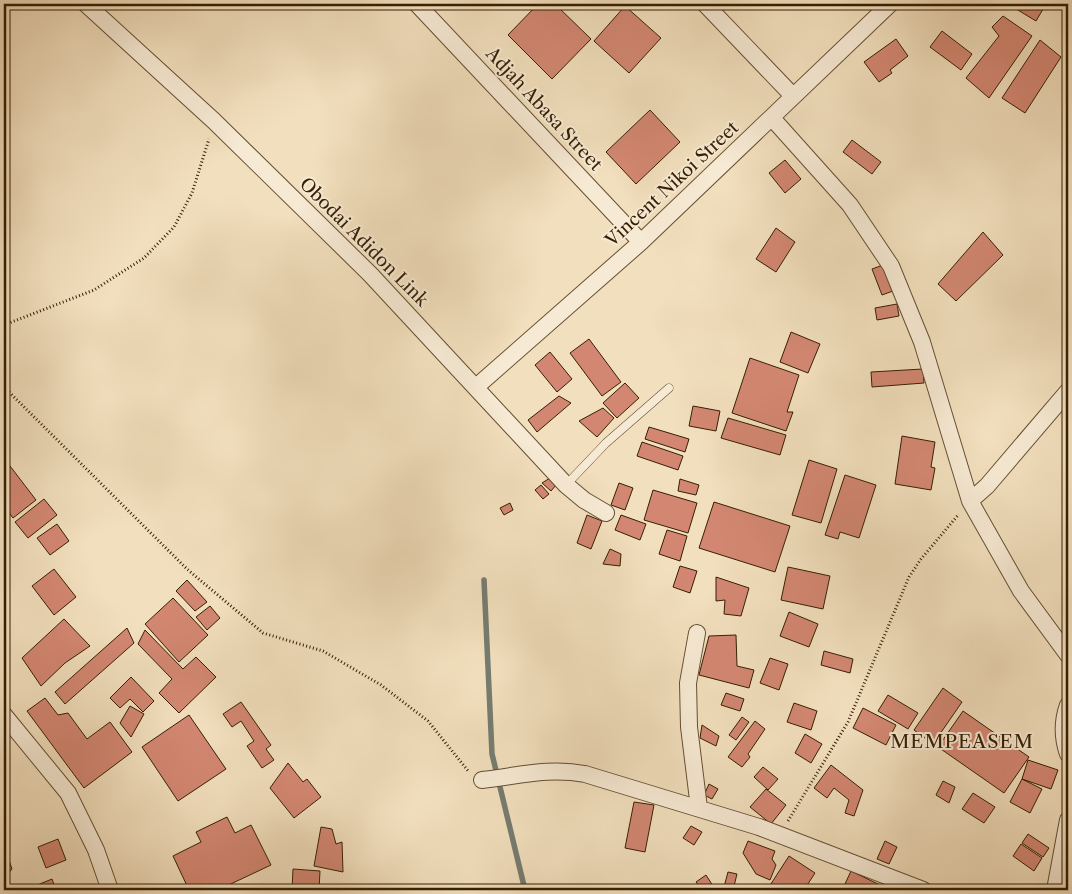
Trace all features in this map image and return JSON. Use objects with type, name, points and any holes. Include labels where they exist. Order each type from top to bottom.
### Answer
[{"type":"street","name":"Obodai Adidon Link","points":[[86,4],[214,121],[370,274],[566,485],[584,500],[606,513]]},
{"type":"street","name":"Adjah Abasa Street","points":[[417,4],[641,242]]},
{"type":"street","points":[[706,4],[793,96]]},
{"type":"street","name":"Vincent Nikoi Street","points":[[476,387],[641,242],[890,4]]},
{"type":"street","points":[[772,118],[850,205],[890,266],[922,342],[970,501],[1021,591],[1068,655]]},
{"type":"street","points":[[970,501],[987,486],[1068,391]]},
{"type":"street","points":[[697,633],[688,683],[689,727],[699,808]]},
{"type":"street","points":[[1068,705],[1064,716],[1063,733],[1068,754]]},
{"type":"street","points":[[4,715],[68,793],[96,850],[110,890]]},
{"type":"street","points":[[486,780],[540,770],[568,770],[780,834],[923,890]]},
{"type":"street","points":[[1055,890],[1068,820]]},
{"type":"lane","points":[[566,485],[606,443],[669,388]]},
{"type":"path","points":[[4,325],[94,290],[144,258],[174,226],[192,193],[214,121]]},
{"type":"path","points":[[4,387],[187,569],[263,633],[323,651],[381,685],[428,721],[471,774],[486,780]]},
{"type":"path","points":[[780,834],[848,722],[909,577],[921,559],[970,501]]},
{"type":"building","points":[[538,4],[555,4],[591,39],[552,79],[508,35]]},
{"type":"building","points":[[1008,4],[1046,4],[1036,21]]},
{"type":"building","points":[[625,6],[661,38],[629,73],[594,41]]},
{"type":"building","points":[[1003,16],[1032,36],[989,98],[966,78],[999,36],[992,27]]},
{"type":"building","points":[[942,31],[972,54],[961,70],[930,47]]},
{"type":"building","points":[[896,39],[908,56],[890,70],[892,73],[879,82],[864,62]]},
{"type":"building","points":[[1040,40],[1061,57],[1025,113],[1002,98]]},
{"type":"building","points":[[650,110],[680,142],[636,184],[606,152]]},
{"type":"building","points":[[852,140],[881,162],[872,174],[843,152]]},
{"type":"building","points":[[785,160],[801,179],[785,193],[769,173]]},
{"type":"building","points":[[776,228],[795,242],[776,272],[756,259]]},
{"type":"building","points":[[983,232],[1003,255],[956,301],[938,284]]},
{"type":"building","points":[[883,265],[893,291],[882,295],[872,269]]},
{"type":"building","points":[[897,304],[899,316],[877,320],[875,308]]},
{"type":"building","points":[[791,332],[820,344],[808,373],[780,362]]},
{"type":"building","points":[[589,339],[621,382],[602,396],[570,353]]},
{"type":"building","points":[[550,352],[572,379],[557,392],[535,365]]},
{"type":"building","points":[[750,358],[799,375],[787,412],[793,412],[786,431],[732,413]]},
{"type":"building","points":[[923,369],[924,383],[872,387],[871,372]]},
{"type":"building","points":[[625,383],[639,398],[617,418],[603,403]]},
{"type":"building","points":[[559,396],[571,403],[537,432],[528,420]]},
{"type":"building","points":[[693,406],[720,411],[716,431],[689,426]]},
{"type":"building","points":[[603,408],[614,418],[597,437],[579,421]]},
{"type":"building","points":[[728,418],[786,435],[780,455],[721,438]]},
{"type":"building","points":[[649,427],[689,439],[685,452],[645,439]]},
{"type":"building","points":[[902,436],[935,442],[931,467],[935,468],[931,490],[895,484]]},
{"type":"building","points":[[642,442],[683,456],[678,470],[637,456]]},
{"type":"building","points":[[809,460],[837,469],[821,523],[792,515]]},
{"type":"building","points":[[10,466],[36,500],[13,518],[4,506],[4,471]]},
{"type":"building","points":[[845,475],[876,485],[859,538],[840,532],[838,539],[825,535]]},
{"type":"building","points":[[550,478],[557,484],[551,491],[542,483]]},
{"type":"building","points":[[680,479],[699,485],[696,495],[678,491]]},
{"type":"building","points":[[619,483],[633,488],[625,510],[611,505]]},
{"type":"building","points":[[541,485],[549,494],[543,499],[535,490]]},
{"type":"building","points":[[653,490],[697,503],[688,533],[644,520]]},
{"type":"building","points":[[44,499],[57,515],[28,538],[15,522]]},
{"type":"building","points":[[714,502],[790,526],[775,572],[699,548]]},
{"type":"building","points":[[510,503],[513,510],[504,515],[500,508]]},
{"type":"building","points":[[587,515],[602,521],[591,549],[577,543]]},
{"type":"building","points":[[621,515],[646,524],[640,540],[615,530]]},
{"type":"building","points":[[57,524],[69,541],[50,555],[37,538]]},
{"type":"building","points":[[667,530],[687,536],[680,561],[659,554]]},
{"type":"building","points":[[610,549],[621,554],[620,566],[603,564]]},
{"type":"building","points":[[680,566],[697,571],[690,593],[673,587]]},
{"type":"building","points":[[788,567],[830,576],[823,609],[781,600]]},
{"type":"building","points":[[54,569],[76,597],[54,615],[32,586]]},
{"type":"building","points":[[716,577],[749,588],[741,616],[724,614],[725,600],[716,601]]},
{"type":"building","points":[[187,580],[207,602],[195,611],[176,591]]},
{"type":"building","points":[[173,598],[208,635],[179,662],[145,624]]},
{"type":"building","points":[[210,606],[220,618],[207,630],[196,617]]},
{"type":"building","points":[[789,612],[818,624],[809,647],[780,636]]},
{"type":"building","points":[[64,619],[90,646],[65,663],[41,686],[22,658]]},
{"type":"building","points":[[127,628],[134,643],[65,704],[55,692]]},
{"type":"building","points":[[145,630],[183,669],[196,657],[216,677],[179,713],[159,693],[172,679],[138,644]]},
{"type":"building","points":[[736,635],[737,666],[754,670],[749,688],[699,675],[709,636]]},
{"type":"building","points":[[824,651],[853,659],[850,673],[821,665]]},
{"type":"building","points":[[770,658],[788,664],[779,690],[760,683]]},
{"type":"building","points":[[131,677],[154,701],[143,712],[130,699],[120,708],[110,698]]},
{"type":"building","points":[[943,688],[962,702],[933,744],[914,730]]},
{"type":"building","points":[[726,693],[744,699],[740,711],[721,705]]},
{"type":"building","points":[[888,695],[918,713],[908,729],[878,711]]},
{"type":"building","points":[[45,698],[58,715],[68,713],[87,739],[110,722],[132,752],[84,788],[27,711]]},
{"type":"building","points":[[241,702],[271,745],[266,749],[274,760],[262,768],[247,746],[254,741],[241,721],[232,727],[223,714]]},
{"type":"building","points":[[794,703],[817,711],[811,730],[787,722]]},
{"type":"building","points":[[130,706],[144,714],[131,737],[120,723]]},
{"type":"building","points":[[863,708],[896,725],[886,745],[853,728]]},
{"type":"building","points":[[963,711],[1029,757],[1004,793],[938,747]]},
{"type":"building","points":[[189,715],[226,769],[178,801],[142,747]]},
{"type":"building","points":[[742,717],[749,722],[736,740],[729,735]]},
{"type":"building","points":[[755,721],[765,729],[748,754],[750,757],[742,767],[728,757]]},
{"type":"building","points":[[702,725],[719,736],[716,746],[700,738]]},
{"type":"building","points":[[805,734],[822,744],[811,763],[795,753]]},
{"type":"building","points":[[1028,760],[1058,770],[1051,789],[1022,779]]},
{"type":"building","points":[[288,763],[303,782],[307,779],[321,797],[294,818],[270,788]]},
{"type":"building","points":[[831,765],[863,790],[854,816],[845,813],[849,800],[834,788],[827,798],[814,788]]},
{"type":"building","points":[[763,767],[778,779],[768,790],[754,777]]},
{"type":"building","points":[[1022,779],[1042,789],[1030,813],[1010,802]]},
{"type":"building","points":[[943,781],[955,787],[949,803],[936,795]]},
{"type":"building","points":[[709,784],[718,789],[712,799],[704,795]]},
{"type":"building","points":[[766,789],[786,805],[771,824],[750,807]]},
{"type":"building","points":[[973,793],[995,807],[984,823],[962,809]]},
{"type":"building","points":[[634,802],[654,805],[645,852],[625,848]]},
{"type":"building","points":[[227,817],[235,833],[251,825],[271,865],[218,890],[189,890],[173,856],[201,842],[196,832]]},
{"type":"building","points":[[691,826],[702,832],[694,845],[683,838]]},
{"type":"building","points":[[321,827],[332,829],[336,844],[342,842],[343,872],[314,866]]},
{"type":"building","points":[[1028,834],[1049,848],[1043,857],[1022,843]]},
{"type":"building","points":[[58,839],[66,860],[46,868],[38,847]]},
{"type":"building","points":[[748,841],[775,851],[772,859],[776,865],[770,880],[756,874],[743,853]]},
{"type":"building","points":[[885,841],[897,847],[889,864],[877,859]]},
{"type":"building","points":[[1021,844],[1042,858],[1034,871],[1013,856]]},
{"type":"building","points":[[6,851],[12,869],[6,876],[11,890],[4,890]]},
{"type":"building","points":[[789,856],[815,873],[804,890],[767,890]]},
{"type":"building","points":[[293,869],[320,871],[319,890],[292,890]]},
{"type":"building","points":[[851,871],[882,886],[880,890],[858,890],[845,884]]},
{"type":"building","points":[[728,872],[737,874],[733,890],[724,887]]},
{"type":"building","points":[[706,875],[713,886],[702,890],[696,882]]},
{"type":"building","points":[[52,879],[56,890],[25,890]]},
{"type":"waterway","points":[[484,580],[492,754],[525,890]]},
{"type":"district","name":"MEMPEASEM","points":[[962,741]]}]
